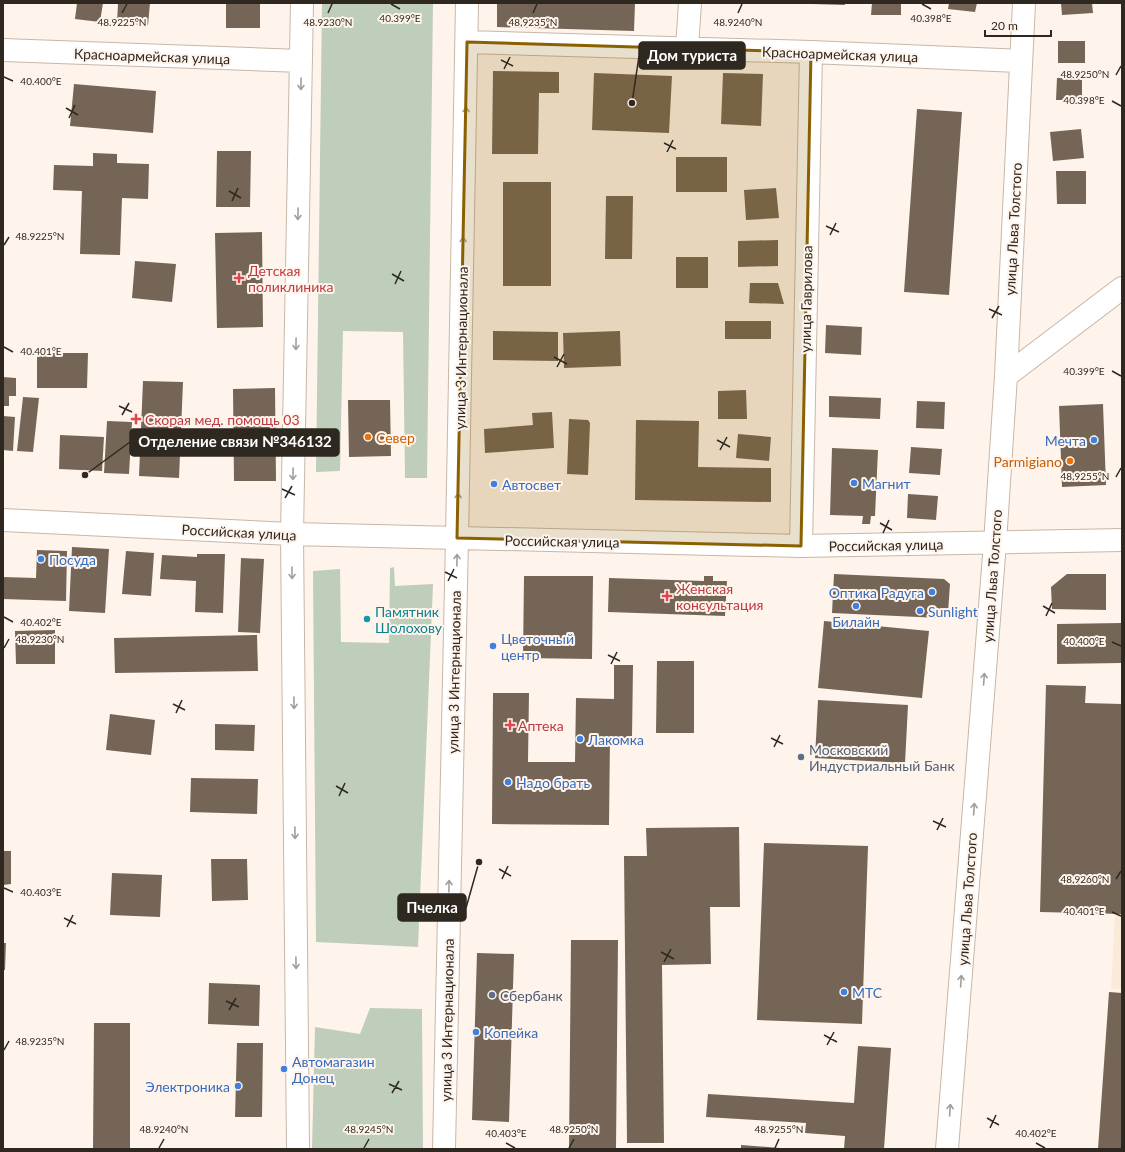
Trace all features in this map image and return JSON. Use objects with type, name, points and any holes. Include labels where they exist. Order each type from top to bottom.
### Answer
[{"type":"street","points":[[298,1149],[292,534],[302,3]]},
{"type":"street","name":"улица 3 Интернационала","points":[[444,1149],[467,3]]},
{"type":"street","points":[[687,48],[690,3]]},
{"type":"street","name":"улица Льва Толстого","points":[[947,1149],[995,543],[1006,376],[1024,3]]},
{"type":"street","name":"Красноармейская улица","points":[[467,42],[811,52],[1021,61]]},
{"type":"street","name":"Красноармейская улица","points":[[3,50],[301,61]]},
{"type":"street","name":"улица Гаврилова","points":[[801,546],[811,52]]},
{"type":"street","points":[[1006,376],[1122,288]]},
{"type":"street","name":"Российская улица","points":[[3,520],[292,534],[801,546],[1122,540]]},
{"type":"highlighted area","points":[[467,42],[811,52],[801,546],[457,538]]},
{"type":"shaded area","points":[[1122,777],[1122,989],[1111,989]]},
{"type":"green space","points":[[322,3],[433,3],[427,478],[405,478],[403,332],[343,331],[340,471],[316,472]]},
{"type":"green space","points":[[394,567],[395,586],[433,584],[418,947],[316,942],[313,571],[340,569],[341,642],[389,643],[390,568]]},
{"type":"green space","points":[[370,1008],[422,1009],[423,1149],[312,1149],[315,1027],[360,1034]]},
{"type":"building","points":[[77,3],[103,3],[100,22],[75,19]]},
{"type":"building","points":[[118,3],[150,3],[148,25],[117,23]]},
{"type":"building","points":[[226,3],[260,3],[260,28],[226,28]]},
{"type":"building","points":[[497,3],[635,3],[634,31],[497,27]]},
{"type":"building","points":[[845,3],[845,5],[812,4]]},
{"type":"building","points":[[872,3],[901,3],[901,15],[871,15]]},
{"type":"building","points":[[949,3],[977,3],[975,12],[948,9]]},
{"type":"building","points":[[1061,3],[1092,3],[1093,13],[1062,15]]},
{"type":"building","points":[[1058,41],[1085,41],[1085,63],[1058,63]]},
{"type":"building","points":[[493,71],[559,72],[559,93],[539,93],[538,154],[492,154]]},
{"type":"building","points":[[594,73],[672,76],[669,133],[592,130]]},
{"type":"building","points":[[723,73],[763,74],[761,126],[721,124]]},
{"type":"building","points":[[1057,78],[1082,79],[1082,100],[1056,100]]},
{"type":"building","points":[[74,84],[156,91],[153,133],[70,126]]},
{"type":"building","points":[[917,109],[962,112],[949,295],[904,292]]},
{"type":"building","points":[[1081,129],[1084,158],[1053,161],[1050,132]]},
{"type":"building","points":[[217,151],[251,151],[250,207],[216,207]]},
{"type":"building","points":[[93,153],[117,154],[117,163],[149,164],[148,199],[122,198],[120,255],[80,254],[82,191],[53,190],[54,165],[93,166]]},
{"type":"building","points":[[676,157],[727,157],[727,192],[676,192]]},
{"type":"building","points":[[1056,171],[1086,171],[1086,204],[1057,204]]},
{"type":"building","points":[[503,182],[551,182],[551,286],[503,286]]},
{"type":"building","points":[[776,188],[779,218],[746,220],[744,190]]},
{"type":"building","points":[[606,196],[633,196],[632,259],[605,259]]},
{"type":"building","points":[[262,232],[263,327],[217,328],[215,233]]},
{"type":"building","points":[[778,240],[778,266],[738,267],[738,241]]},
{"type":"building","points":[[676,257],[708,257],[708,288],[676,288]]},
{"type":"building","points":[[135,261],[176,264],[172,302],[132,298]]},
{"type":"building","points":[[750,283],[778,283],[784,304],[749,303]]},
{"type":"building","points":[[725,321],[771,321],[771,339],[725,339]]},
{"type":"building","points":[[826,325],[862,327],[861,355],[825,353]]},
{"type":"building","points":[[493,331],[558,332],[558,361],[493,360]]},
{"type":"building","points":[[620,331],[621,366],[564,368],[563,333]]},
{"type":"building","points":[[37,353],[88,353],[87,388],[37,388]]},
{"type":"building","points":[[3,377],[16,378],[16,396],[9,396],[9,406],[3,406]]},
{"type":"building","points":[[143,381],[183,382],[179,478],[139,476]]},
{"type":"building","points":[[275,388],[276,481],[234,481],[233,389]]},
{"type":"building","points":[[746,390],[747,419],[718,419],[718,391]]},
{"type":"building","points":[[829,396],[881,398],[880,419],[829,417]]},
{"type":"building","points":[[23,397],[39,398],[33,452],[17,451]]},
{"type":"building","points":[[348,400],[390,400],[391,456],[349,457]]},
{"type":"building","points":[[917,401],[945,402],[944,429],[916,428]]},
{"type":"building","points":[[1103,404],[1106,485],[1062,487],[1059,406]]},
{"type":"building","points":[[552,412],[554,448],[485,453],[484,429],[533,425],[532,413]]},
{"type":"building","points":[[3,416],[15,417],[13,451],[3,450]]},
{"type":"building","points":[[569,419],[588,420],[590,423],[588,475],[567,474]]},
{"type":"building","points":[[636,420],[699,421],[698,467],[771,468],[771,502],[635,500]]},
{"type":"building","points":[[107,421],[132,422],[129,474],[104,473]]},
{"type":"building","points":[[738,434],[771,437],[769,461],[736,458]]},
{"type":"building","points":[[60,435],[104,437],[102,471],[59,469]]},
{"type":"building","points":[[911,447],[942,449],[940,475],[909,473]]},
{"type":"building","name":"Магнит","points":[[832,448],[878,450],[875,516],[871,516],[870,524],[862,524],[863,516],[830,515]]},
{"type":"building","points":[[908,494],[938,496],[936,520],[907,518]]},
{"type":"building","points":[[72,547],[109,549],[105,613],[69,611]]},
{"type":"building","points":[[37,550],[67,551],[66,601],[3,599],[3,577],[36,578]]},
{"type":"building","points":[[126,551],[154,553],[151,596],[122,594]]},
{"type":"building","points":[[197,554],[225,554],[223,613],[195,612],[196,581],[160,579],[162,555],[197,557]]},
{"type":"building","points":[[241,558],[264,559],[260,633],[238,632]]},
{"type":"building","points":[[834,574],[944,579],[950,584],[948,613],[940,618],[832,613]]},
{"type":"building","points":[[1067,574],[1106,574],[1106,610],[1052,609],[1051,587]]},
{"type":"building","points":[[524,576],[593,576],[592,659],[523,658]]},
{"type":"building","name":"Женская консультация","points":[[704,576],[713,576],[713,581],[727,581],[725,616],[608,612],[609,578],[704,581]]},
{"type":"building","points":[[824,621],[929,631],[922,698],[818,688]]},
{"type":"building","points":[[1122,623],[1122,663],[1057,664],[1057,624]]},
{"type":"building","points":[[55,630],[55,664],[16,664],[15,631]]},
{"type":"building","points":[[257,635],[258,671],[115,673],[114,638]]},
{"type":"building","points":[[657,661],[694,661],[694,733],[656,733]]},
{"type":"building","points":[[614,665],[633,665],[632,738],[610,738],[609,825],[492,824],[493,693],[529,693],[528,762],[575,762],[576,698],[614,699]]},
{"type":"building","points":[[1046,685],[1086,686],[1085,703],[1122,704],[1122,914],[1040,912]]},
{"type":"building","points":[[818,700],[908,705],[905,763],[815,758]]},
{"type":"building","points":[[110,714],[155,720],[151,755],[106,750]]},
{"type":"building","points":[[215,724],[255,725],[254,751],[215,750]]},
{"type":"building","points":[[191,778],[258,779],[257,814],[190,812]]},
{"type":"building","points":[[739,827],[740,907],[710,907],[711,964],[662,965],[664,1143],[627,1143],[624,856],[647,856],[646,828]]},
{"type":"building","points":[[764,843],[868,846],[862,1024],[757,1020]]},
{"type":"building","points":[[3,851],[11,851],[11,884],[3,885]]},
{"type":"building","points":[[211,859],[247,859],[248,900],[212,901]]},
{"type":"building","points":[[112,873],[162,875],[160,917],[110,915]]},
{"type":"building","points":[[571,940],[618,940],[616,1149],[569,1149]]},
{"type":"building","points":[[3,943],[6,943],[5,970],[3,970]]},
{"type":"building","points":[[477,953],[514,954],[509,1122],[472,1120]]},
{"type":"building","points":[[209,983],[260,985],[259,1026],[208,1024]]},
{"type":"building","points":[[1109,992],[1122,993],[1122,1149],[1098,1149]]},
{"type":"building","points":[[94,1023],[130,1023],[130,1149],[93,1149]]},
{"type":"building","points":[[237,1043],[263,1043],[262,1117],[235,1117]]},
{"type":"building","points":[[858,1046],[891,1048],[884,1149],[844,1149],[845,1136],[805,1133],[806,1123],[706,1117],[708,1094],[854,1103]]},
{"type":"building","points":[[741,1145],[780,1148],[780,1149],[741,1149]]},
{"type":"place","name":"Дом туриста","points":[[632,103]]},
{"type":"place","name":"Детская поликлиника","points":[[239,278]]},
{"type":"place","name":"Скорая мед. помощь 03","points":[[136,419]]},
{"type":"place","name":"Север","points":[[368,437]]},
{"type":"place","name":"Мечта","points":[[1094,440]]},
{"type":"place","name":"Parmigiano","points":[[1070,461]]},
{"type":"place","name":"Отделение связи №346132","points":[[85,475]]},
{"type":"place","name":"Магнит","points":[[854,483]]},
{"type":"place","name":"Автосвет","points":[[494,484]]},
{"type":"place","name":"Посуда","points":[[41,559]]},
{"type":"place","name":"Оптика Радуга","points":[[932,592]]},
{"type":"place","name":"Женская консультация","points":[[667,596]]},
{"type":"place","name":"Билайн","points":[[856,606]]},
{"type":"place","name":"Sunlight","points":[[920,611]]},
{"type":"place","name":"Памятник Шолохову","points":[[367,619]]},
{"type":"place","name":"Цветочный центр","points":[[493,646]]},
{"type":"place","name":"Аптека","points":[[510,725]]},
{"type":"place","name":"Лакомка","points":[[580,739]]},
{"type":"place","name":"Московский Индустриальный Банк","points":[[801,757]]},
{"type":"place","name":"Надо брать","points":[[508,782]]},
{"type":"place","name":"Пчелка","points":[[479,862]]},
{"type":"place","name":"МТС","points":[[844,992]]},
{"type":"place","name":"Сбербанк","points":[[492,995]]},
{"type":"place","name":"Копейка","points":[[476,1032]]},
{"type":"place","name":"Автомагазин Донец","points":[[284,1069]]},
{"type":"place","name":"Электроника","points":[[238,1086]]}]
